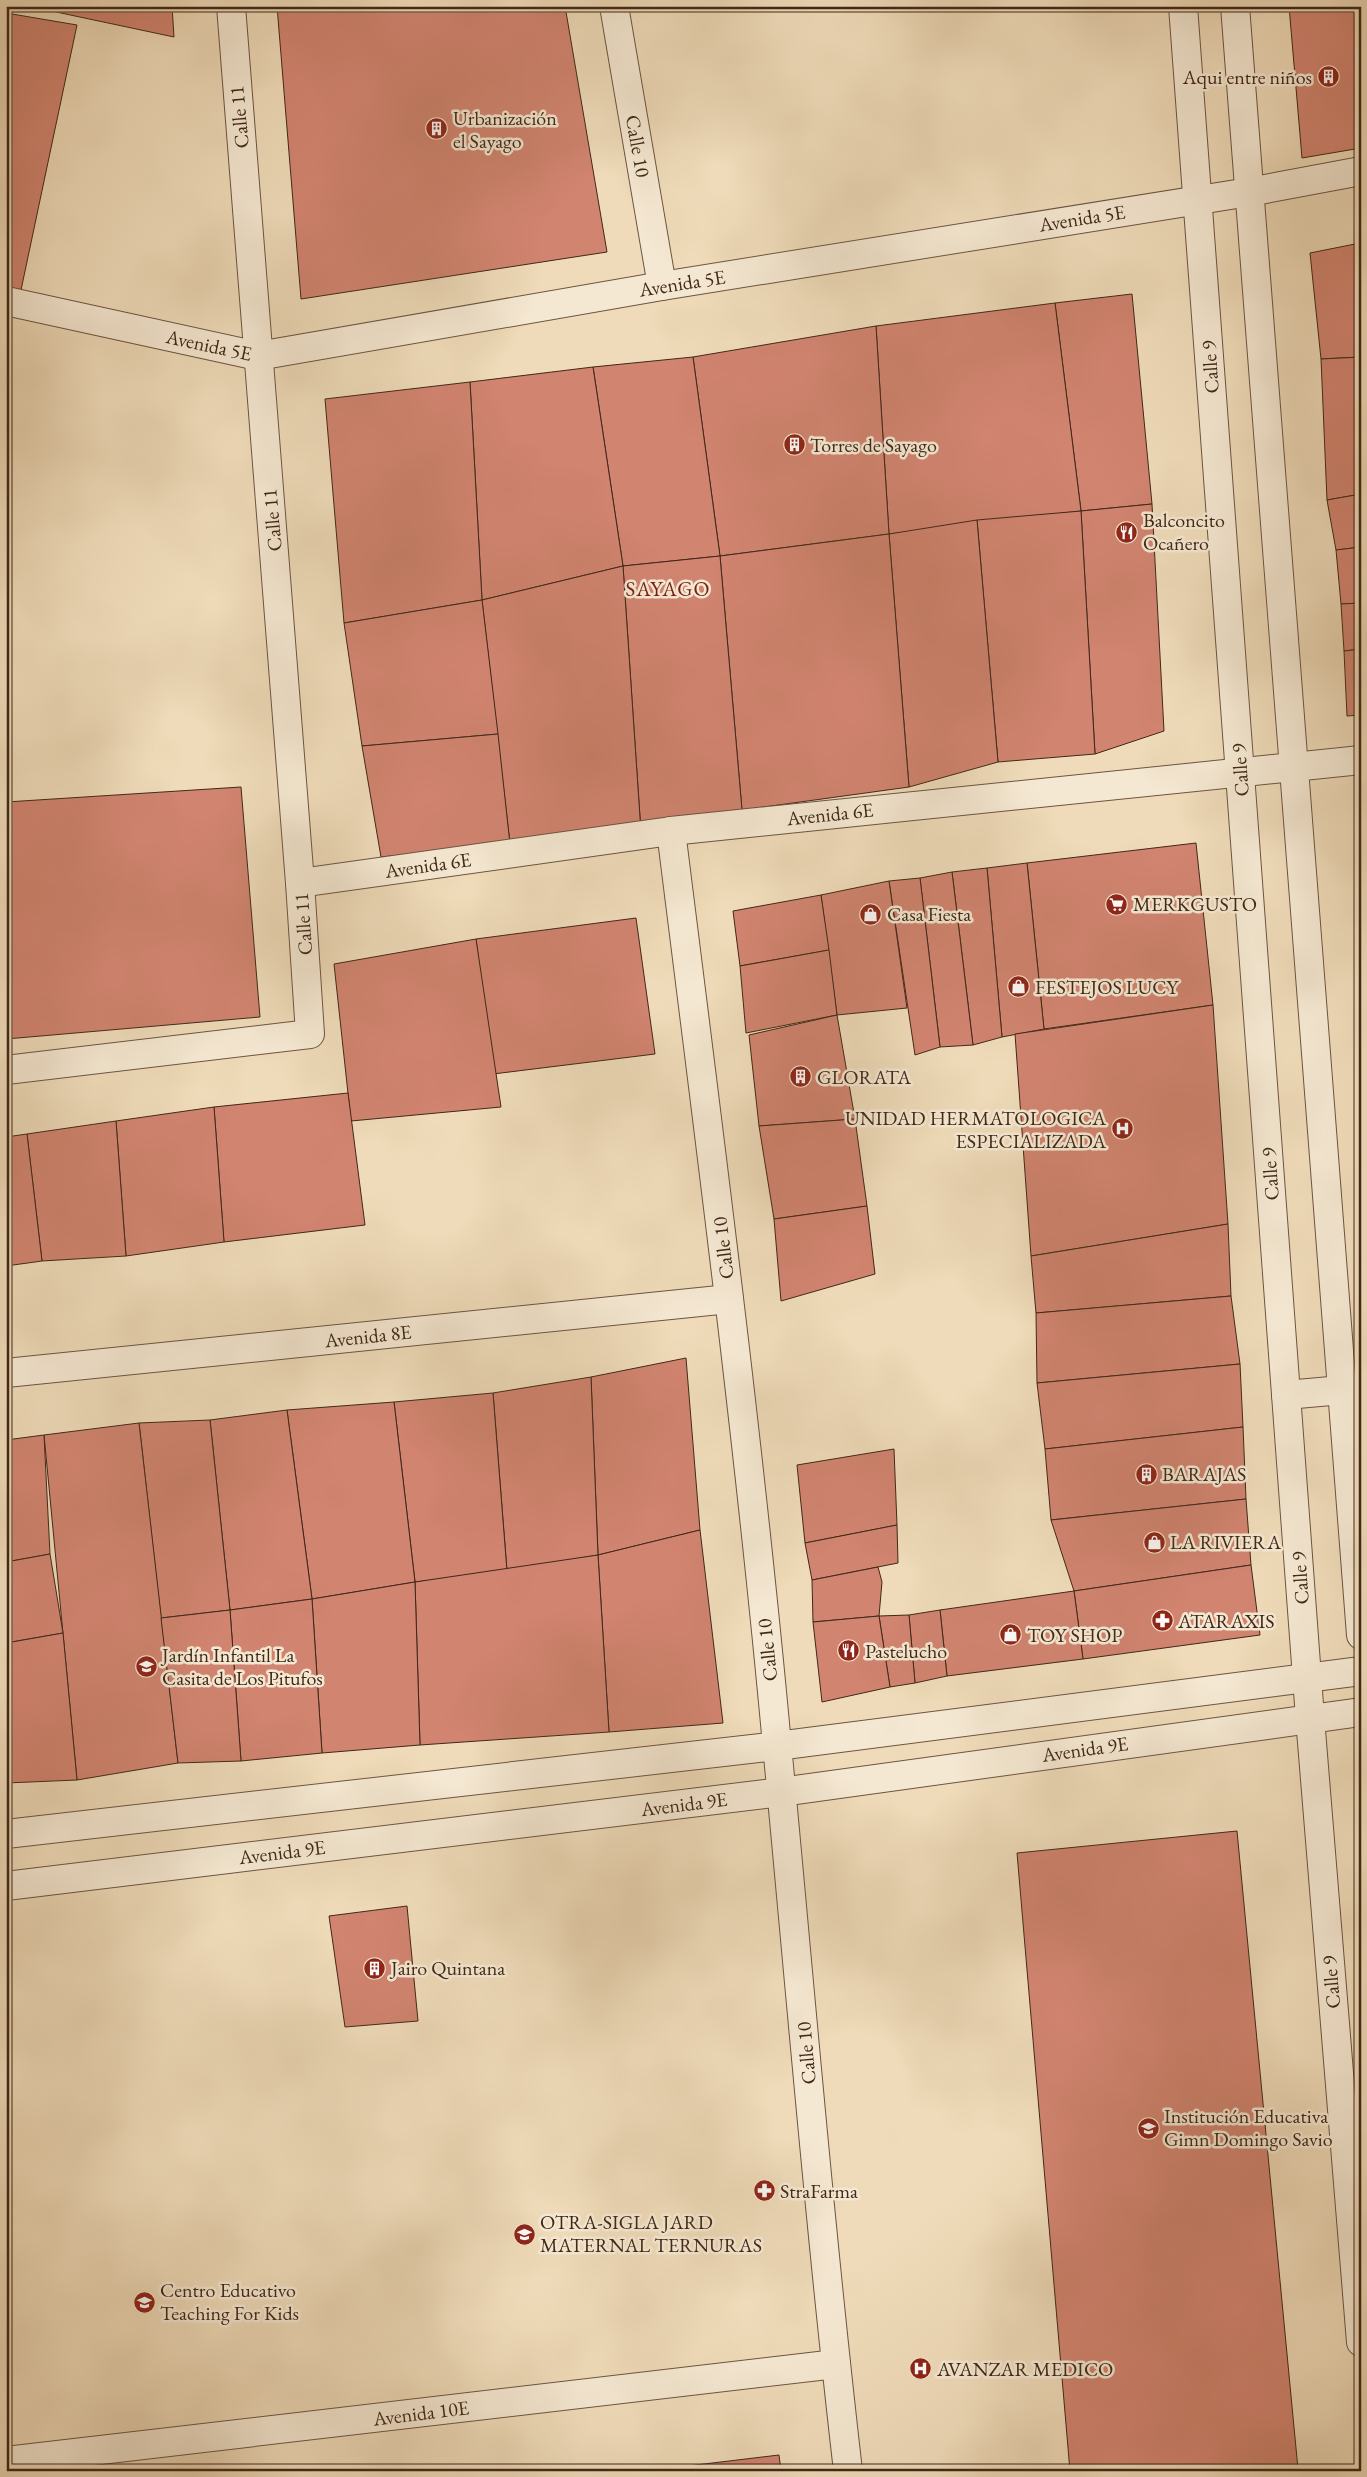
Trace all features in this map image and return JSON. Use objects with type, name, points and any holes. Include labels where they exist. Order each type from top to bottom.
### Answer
[{"type":"street","name":"Calle 11","points":[[6,1070],[310,1034],[300,883],[231,6]]},
{"type":"street","name":"Calle 10","points":[[614,6],[662,286]]},
{"type":"street","name":"Calle 9","points":[[1183,6],[1307,1680],[1361,2342]]},
{"type":"street","points":[[1235,6],[1361,1635]]},
{"type":"street","name":"Avenida 5E","points":[[6,301],[258,356],[662,286],[1249,192],[1361,171]]},
{"type":"street","name":"Avenida 6E","points":[[300,883],[671,831],[1294,765],[1361,760]]},
{"type":"street","name":"Calle 10","points":[[671,831],[729,1298],[777,1746],[836,2364],[848,2471]]},
{"type":"street","name":"Avenida 8E","points":[[6,1373],[729,1298]]},
{"type":"street","points":[[1286,1396],[1342,1390]]},
{"type":"street","name":"Avenida 9E","points":[[6,1834],[777,1746],[1307,1680],[1361,1671]]},
{"type":"street","name":"Avenida 9E","points":[[6,1886],[781,1792],[1361,1712]]},
{"type":"street","name":"Avenida 10E","points":[[6,2461],[836,2364]]},
{"type":"building","points":[[28,6],[172,6],[174,37]]},
{"type":"building","name":"Urbanización el Sayago","points":[[277,6],[565,6],[607,252],[301,299]]},
{"type":"building","name":"Aqui entre niños","points":[[1289,6],[1361,6],[1361,148],[1302,158]]},
{"type":"building","points":[[6,13],[77,25],[21,290],[6,287]]},
{"type":"building","points":[[1360,243],[1361,357],[1321,359],[1310,253]]},
{"type":"building","points":[[1132,294],[1152,504],[1081,511],[1055,303]]},
{"type":"building","points":[[1055,303],[1081,511],[889,534],[876,326]]},
{"type":"building","name":"Torres de Sayago","points":[[876,326],[889,534],[720,556],[693,357]]},
{"type":"building","points":[[693,357],[720,556],[623,566],[593,367]]},
{"type":"building","points":[[1361,357],[1361,494],[1327,500],[1321,359]]},
{"type":"building","points":[[593,367],[623,566],[482,600],[470,382]]},
{"type":"building","points":[[470,382],[482,600],[344,623],[325,399]]},
{"type":"building","points":[[1361,494],[1361,547],[1336,550],[1327,500]]},
{"type":"building","points":[[1152,504],[1164,731],[1095,754],[1081,511]]},
{"type":"building","points":[[1081,511],[1095,754],[998,762],[977,520]]},
{"type":"building","points":[[977,520],[998,762],[909,787],[889,534]]},
{"type":"building","points":[[889,534],[909,787],[742,810],[720,556]]},
{"type":"building","points":[[1361,547],[1361,603],[1341,604],[1336,550]]},
{"type":"building","points":[[720,556],[742,810],[641,832],[623,566]]},
{"type":"building","points":[[623,566],[641,832],[510,844],[482,600]]},
{"type":"building","points":[[482,600],[498,734],[362,746],[344,623]]},
{"type":"building","points":[[1361,603],[1361,649],[1344,651],[1341,604]]},
{"type":"building","points":[[1361,649],[1361,715],[1347,716],[1344,651]]},
{"type":"building","points":[[498,734],[510,844],[381,857],[362,746]]},
{"type":"building","points":[[241,787],[260,1017],[6,1039],[6,802]]},
{"type":"building","name":"MERKGUSTO","points":[[1196,843],[1213,1005],[1044,1029],[1027,863]]},
{"type":"building","name":"FESTEJOS LUCY","points":[[1027,863],[1044,1029],[1002,1037],[987,868]]},
{"type":"building","points":[[987,868],[1002,1037],[973,1045],[952,872]]},
{"type":"building","points":[[952,872],[973,1045],[940,1047],[920,878]]},
{"type":"building","points":[[920,878],[940,1047],[915,1055],[889,881]]},
{"type":"building","points":[[889,881],[907,1008],[837,1015],[821,895]]},
{"type":"building","points":[[821,895],[829,950],[740,966],[733,911]]},
{"type":"building","points":[[636,918],[655,1054],[493,1074],[476,939]]},
{"type":"building","points":[[476,939],[501,1107],[351,1121],[334,964]]},
{"type":"building","points":[[829,950],[837,1015],[746,1033],[740,966]]},
{"type":"building","name":"UNIDAD HERMATOLOGICA ESPECIALIZADA","points":[[1213,1005],[1228,1224],[1031,1256],[1015,1034]]},
{"type":"building","name":"GLORATA","points":[[837,1015],[855,1119],[759,1126],[749,1035]]},
{"type":"building","points":[[348,1093],[365,1225],[224,1242],[214,1107]]},
{"type":"building","points":[[214,1107],[224,1242],[126,1256],[116,1121]]},
{"type":"building","points":[[855,1119],[867,1206],[774,1219],[759,1126]]},
{"type":"building","points":[[116,1121],[126,1256],[42,1261],[27,1134]]},
{"type":"building","points":[[27,1134],[42,1261],[6,1266],[6,1137]]},
{"type":"building","points":[[867,1206],[875,1274],[781,1301],[774,1219]]},
{"type":"building","points":[[1228,1224],[1231,1296],[1036,1313],[1031,1256]]},
{"type":"building","points":[[1231,1296],[1240,1364],[1037,1383],[1036,1313]]},
{"type":"building","points":[[686,1358],[700,1530],[598,1555],[591,1377]]},
{"type":"building","points":[[1240,1364],[1243,1427],[1045,1449],[1037,1383]]},
{"type":"building","points":[[591,1377],[598,1555],[507,1571],[493,1393]]},
{"type":"building","points":[[493,1393],[507,1571],[415,1582],[394,1402]]},
{"type":"building","points":[[394,1402],[415,1582],[312,1599],[287,1410]]},
{"type":"building","points":[[287,1410],[312,1599],[230,1610],[210,1420]]},
{"type":"building","points":[[210,1420],[230,1610],[161,1618],[139,1423]]},
{"type":"building","points":[[139,1423],[178,1763],[77,1780],[44,1435]]},
{"type":"building","name":"BARAJAS","points":[[1243,1427],[1246,1499],[1051,1520],[1045,1449]]},
{"type":"building","points":[[44,1435],[50,1554],[6,1562],[6,1440]]},
{"type":"building","points":[[894,1449],[897,1525],[805,1543],[797,1465]]},
{"type":"building","name":"LA RIVIERA","points":[[1246,1499],[1251,1565],[1074,1591],[1051,1520]]},
{"type":"building","points":[[897,1525],[898,1563],[812,1580],[805,1543]]},
{"type":"building","points":[[700,1530],[723,1723],[609,1732],[598,1555]]},
{"type":"building","points":[[50,1554],[63,1633],[6,1643],[6,1562]]},
{"type":"building","points":[[598,1555],[609,1732],[420,1745],[415,1582]]},
{"type":"building","points":[[1251,1565],[1260,1635],[1083,1659],[1074,1591]]},
{"type":"building","points":[[878,1567],[882,1582],[879,1616],[813,1622],[812,1580]]},
{"type":"building","points":[[415,1582],[420,1745],[322,1753],[312,1599]]},
{"type":"building","name":"TOY SHOP","points":[[1074,1591],[1083,1659],[947,1676],[940,1610]]},
{"type":"building","points":[[312,1599],[322,1753],[241,1761],[230,1610]]},
{"type":"building","points":[[230,1610],[241,1761],[178,1763],[161,1618]]},
{"type":"building","points":[[940,1610],[947,1676],[915,1683],[909,1615]]},
{"type":"building","points":[[909,1615],[915,1683],[890,1687],[879,1616]]},
{"type":"building","points":[[879,1616],[890,1687],[822,1702],[813,1622]]},
{"type":"building","points":[[63,1633],[77,1780],[6,1783],[6,1643]]},
{"type":"building","points":[[1237,1831],[1298,2469],[1070,2471],[1017,1853]]},
{"type":"building","name":"Jairo Quintana","points":[[407,1906],[418,2021],[345,2027],[329,1916]]},
{"type":"building","points":[[779,2455],[781,2471],[680,2471],[679,2467]]},
{"type":"building","points":[[679,2467],[680,2471],[647,2471]]},
{"type":"place","name":"Aqui entre niños","points":[[1328,77]]},
{"type":"place","name":"Urbanización el Sayago","points":[[437,129]]},
{"type":"place","name":"Torres de Sayago","points":[[794,445]]},
{"type":"place","name":"Balconcito Ocañero","points":[[1127,532]]},
{"type":"place","name":"MERKGUSTO","points":[[1117,904]]},
{"type":"place","name":"Casa Fiesta","points":[[871,914]]},
{"type":"place","name":"FESTEJOS LUCY","points":[[1019,987]]},
{"type":"place","name":"GLORATA","points":[[801,1077]]},
{"type":"place","name":"UNIDAD HERMATOLOGICA ESPECIALIZADA","points":[[1122,1129]]},
{"type":"place","name":"BARAJAS","points":[[1146,1474]]},
{"type":"place","name":"LA RIVIERA","points":[[1154,1542]]},
{"type":"place","name":"ATARAXIS","points":[[1162,1621]]},
{"type":"place","name":"TOY SHOP","points":[[1011,1635]]},
{"type":"place","name":"Pastelucho","points":[[849,1651]]},
{"type":"place","name":"Jardín Infantil La Casita de Los Pitufos","points":[[146,1667]]},
{"type":"place","name":"Jairo Quintana","points":[[375,1968]]},
{"type":"place","name":"Institución Educativa Gimn Domingo Savio","points":[[1148,2128]]},
{"type":"place","name":"StraFarma","points":[[764,2191]]},
{"type":"place","name":"OTRA-SIGLA JARD MATERNAL TERNURAS","points":[[524,2234]]},
{"type":"place","name":"Centro Educativo Teaching For Kids","points":[[144,2302]]},
{"type":"place","name":"AVANZAR MEDICO","points":[[921,2369]]},
{"type":"district","name":"SAYAGO","points":[[668,588]]}]
